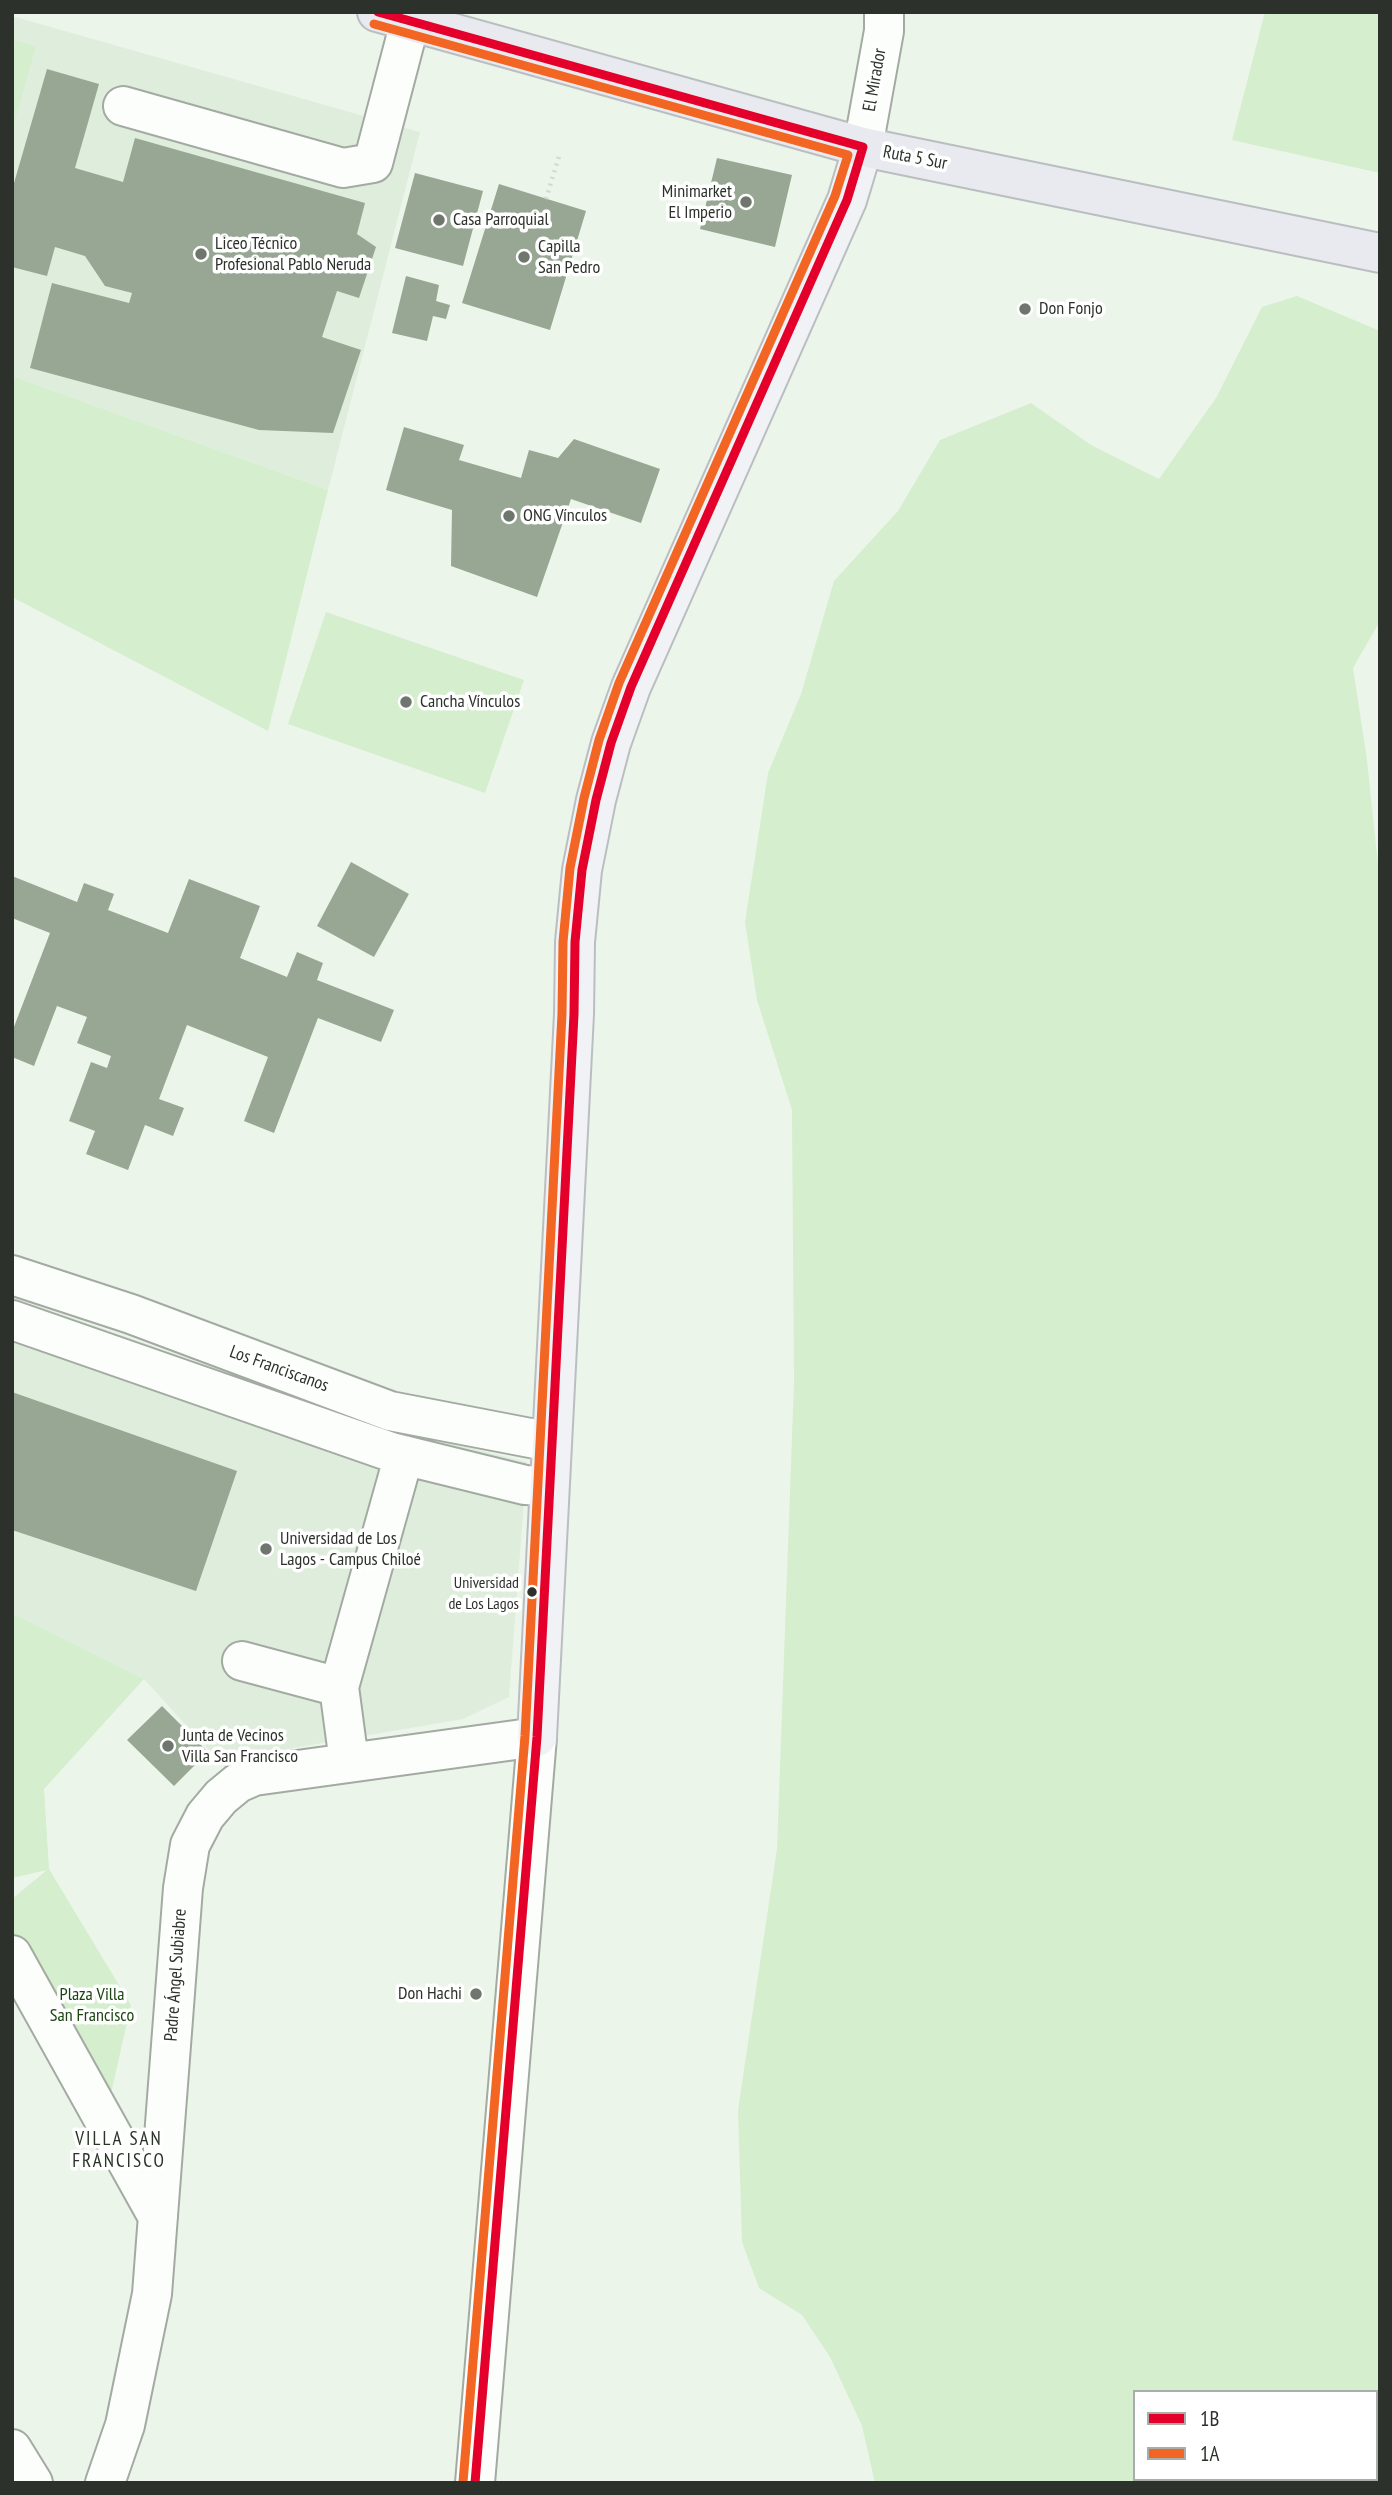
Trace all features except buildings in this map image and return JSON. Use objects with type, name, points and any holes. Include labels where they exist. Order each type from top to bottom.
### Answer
[{"type":"highway","name":"Ruta 5 Sur","points":[[393,17],[863,147],[1380,253]]},
{"type":"main road","points":[[537,1737],[574,1014],[575,942],[582,870],[596,800],[611,743],[631,687],[846,200],[863,147]]},
{"type":"street","name":"El Mirador","points":[[863,147],[884,31],[884,12]]},
{"type":"street","points":[[123,106],[343,168],[373,163],[393,17]]},
{"type":"street","name":"Los Franciscanos","points":[[12,1275],[131,1314],[390,1411],[551,1442]]},
{"type":"street","points":[[12,1320],[404,1455],[525,1485],[549,1486]]},
{"type":"street","points":[[349,1762],[339,1687],[404,1455]]},
{"type":"street","points":[[242,1661],[339,1687]]},
{"type":"street","points":[[475,2483],[537,1737]]},
{"type":"street","name":"Padre Ángel Subiabre","points":[[105,2483],[125,2425],[152,2294],[183,1888],[190,1845],[205,1816],[221,1797],[238,1783],[254,1776],[537,1737]]},
{"type":"street","points":[[12,1955],[158,2217]]},
{"type":"street","points":[[12,2449],[33,2483]]},
{"type":"path","points":[[546,199],[561,153]]},
{"type":"shaded area","name":"Liceo Técnico Profesional Pablo Neruda","points":[[12,16],[420,132],[328,490],[12,376]]},
{"type":"shaded area","name":"Universidad de Los Lagos - Campus Chiloé","points":[[12,1297],[388,1428],[527,1462],[509,1697],[463,1719],[288,1749],[254,1758],[227,1770],[144,1679],[12,1613]]},
{"type":"green space","points":[[1265,12],[1380,12],[1380,173],[1232,140]]},
{"type":"green space","points":[[12,40],[36,46],[12,131]]},
{"type":"green space","points":[[1297,296],[1380,331],[1380,621],[1353,668],[1367,760],[1380,884],[1380,2483],[875,2483],[862,2426],[830,2357],[802,2315],[759,2288],[742,2242],[738,2110],[777,1849],[794,1382],[792,1110],[757,1000],[745,922],[768,773],[801,694],[834,581],[898,511],[940,440],[1031,403],[1091,445],[1159,479],[1216,398],[1262,307]]},
{"type":"green space","points":[[12,376],[328,490],[268,731],[12,597]]},
{"type":"green space","name":"Cancha Vínculos","points":[[326,612],[524,680],[485,793],[288,724]]},
{"type":"green space","name":"Plaza Villa San Francisco","points":[[12,1613],[144,1679],[44,1789],[49,1869],[131,2005],[109,2102],[12,1936],[12,1899],[47,1870],[12,1878]]},
{"type":"transit line","name":"1B","points":[[378,12],[863,147],[847,200],[631,687],[611,743],[582,870],[575,942],[574,1014],[537,1737],[475,2483]]},
{"type":"transit line","name":"1A","points":[[374,24],[848,155],[835,196],[619,683],[599,740],[570,868],[563,942],[562,1014],[525,1736],[463,2482]]},
{"type":"place","name":"Minimarket El Imperio","points":[[746,202]]},
{"type":"place","name":"Casa Parroquial","points":[[439,220]]},
{"type":"place","name":"Liceo Técnico Profesional Pablo Neruda","points":[[201,254]]},
{"type":"place","name":"Capilla San Pedro","points":[[524,257]]},
{"type":"place","name":"Don Fonjo","points":[[1025,309]]},
{"type":"place","name":"ONG Vínculos","points":[[509,516]]},
{"type":"place","name":"Cancha Vínculos","points":[[406,702]]},
{"type":"place","name":"Universidad de Los Lagos - Campus Chiloé","points":[[266,1549]]},
{"type":"place","name":"Universidad de Los Lagos","points":[[532,1592]]},
{"type":"place","name":"Junta de Vecinos Villa San Francisco","points":[[168,1746]]},
{"type":"place","name":"Don Hachi","points":[[476,1994]]},
{"type":"district","name":"VILLA SAN FRANCISCO","points":[[119,2151]]}]
